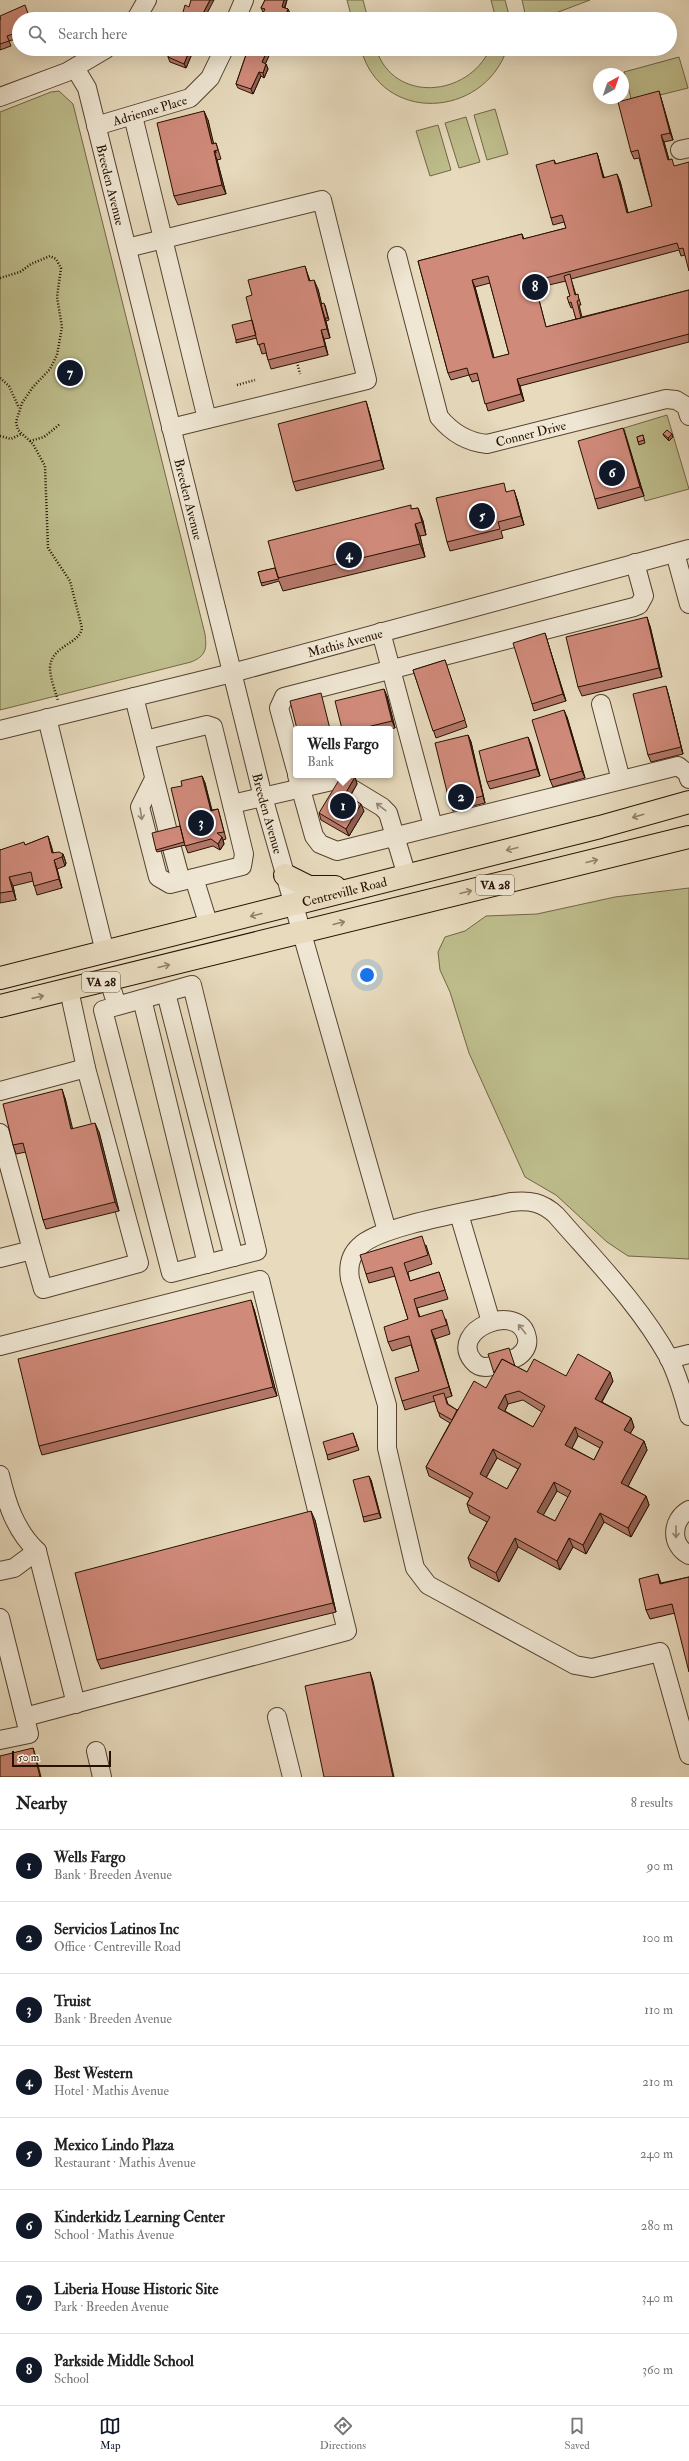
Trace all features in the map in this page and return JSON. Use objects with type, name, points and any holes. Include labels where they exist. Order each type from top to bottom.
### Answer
[{"type":"highway","name":"Centreville Road","points":[[0,978],[408,876],[689,802]]},
{"type":"highway","name":"VA 28","points":[[0,1006],[689,837]]},
{"type":"highway","points":[[285,875],[310,887],[368,886]]},
{"type":"street","points":[[140,12],[147,0]]},
{"type":"street","points":[[239,12],[244,0]]},
{"type":"street","points":[[0,97],[75,68],[95,56]]},
{"type":"street","name":"Adrienne Place","points":[[96,126],[184,101],[196,94],[210,78],[221,56]]},
{"type":"street","name":"Breeden Avenue","points":[[75,68],[87,88],[263,797],[387,1230]]},
{"type":"street","points":[[133,116],[207,419]]},
{"type":"street","points":[[127,248],[322,200],[367,380],[171,428]]},
{"type":"street","name":"Conner Drive","points":[[397,256],[439,417],[452,432],[463,438],[487,444],[666,399],[676,400],[688,409]]},
{"type":"street","points":[[682,551],[689,604]]},
{"type":"street","name":"Mathis Avenue","points":[[0,730],[232,673],[682,551]]},
{"type":"street","points":[[293,759],[279,708],[284,697],[634,607],[639,605],[644,596],[635,563]]},
{"type":"street","points":[[381,632],[392,669],[432,826]]},
{"type":"street","points":[[134,697],[154,779],[182,881],[209,926]]},
{"type":"street","points":[[601,704],[621,780]]},
{"type":"street","points":[[54,716],[105,952]]},
{"type":"street","points":[[144,740],[207,725],[213,728],[244,854],[244,863],[239,868],[182,881],[158,877],[140,814],[141,801],[154,779]]},
{"type":"street","points":[[299,781],[314,836],[328,849],[337,851],[432,826],[678,766],[687,773],[689,779]]},
{"type":"street","points":[[232,804],[263,797],[299,781],[332,781],[349,786],[388,813],[397,835],[408,876]]},
{"type":"street","points":[[109,980],[117,1006]]},
{"type":"street","points":[[192,985],[257,1251],[171,1273],[103,1010],[142,999],[192,985]]},
{"type":"street","points":[[0,1133],[43,1289],[139,1263],[86,1068],[69,990]]},
{"type":"street","points":[[166,992],[234,1257]]},
{"type":"street","points":[[142,999],[207,1264]]},
{"type":"street","points":[[0,1091],[86,1068]]},
{"type":"street","points":[[689,1416],[669,1359],[629,1300],[556,1215],[544,1205],[526,1201],[511,1202],[387,1230],[359,1246],[350,1262],[349,1270],[387,1405],[387,1448],[415,1568],[420,1576],[428,1585],[575,1665],[592,1668],[660,1652],[689,1755]]},
{"type":"street","points":[[459,1214],[491,1322]]},
{"type":"street","points":[[0,1258],[32,1250]]},
{"type":"street","points":[[0,1346],[260,1280],[347,1631],[25,1717]]},
{"type":"street","points":[[492,1366],[484,1368],[476,1364],[469,1356],[467,1348],[468,1340],[474,1332],[491,1322],[513,1322],[526,1334],[527,1347],[520,1356],[513,1359]]},
{"type":"street","points":[[669,1359],[689,1354]]},
{"type":"street","points":[[0,1475],[14,1521],[26,1541],[37,1551],[76,1704]]},
{"type":"street","points":[[689,1510],[679,1518],[675,1535],[678,1546],[689,1555]]},
{"type":"street","points":[[0,1571],[14,1568],[37,1551]]},
{"type":"street","points":[[0,1618],[29,1734],[0,1740]]},
{"type":"street","points":[[277,1717],[292,1777]]},
{"type":"street","points":[[96,1751],[102,1777]]},
{"type":"path","points":[[0,278],[20,272],[31,264],[50,256],[56,259],[61,268],[57,297],[62,327],[57,355],[50,369],[33,386],[19,408],[16,422],[21,434],[31,441],[45,466],[48,548],[70,581],[82,628],[79,635],[57,652],[50,666],[54,716]]},
{"type":"path","points":[[297,362],[300,374]]},
{"type":"path","points":[[0,378],[9,386],[19,408]]},
{"type":"path","points":[[237,385],[255,380]]},
{"type":"path","points":[[31,441],[40,438],[60,424]]},
{"type":"path","points":[[0,436],[10,439],[21,434]]},
{"type":"shaded area","points":[[347,0],[363,0],[366,12],[350,12]]},
{"type":"shaded area","points":[[491,0],[505,0],[508,12],[494,12]]},
{"type":"shaded area","points":[[522,0],[590,0],[558,12],[525,12]]},
{"type":"shaded area","points":[[364,56],[380,56],[385,67],[398,79],[414,86],[432,88],[449,85],[465,77],[480,65],[486,56],[503,56],[495,72],[477,89],[456,100],[432,103],[410,100],[389,90],[372,73]]},
{"type":"shaded area","points":[[679,57],[688,88],[632,102],[629,91],[629,71]]},
{"type":"shaded area","points":[[59,91],[73,104],[205,634],[206,644],[203,654],[191,662],[0,710],[0,112],[51,92]]},
{"type":"shaded area","points":[[495,109],[508,154],[487,160],[474,115]]},
{"type":"shaded area","points":[[466,117],[480,162],[459,168],[445,123]]},
{"type":"shaded area","points":[[438,125],[451,170],[430,176],[416,131]]},
{"type":"shaded area","points":[[667,415],[689,489],[645,501],[624,428]]},
{"type":"shaded area","points":[[689,888],[689,1259],[628,1256],[607,1242],[556,1195],[525,1177],[469,1053],[450,992],[440,970],[438,952],[445,937],[465,931],[486,916],[537,914],[615,897]]},
{"type":"building","points":[[191,0],[210,0],[204,12],[183,12],[185,5],[189,7]]},
{"type":"building","points":[[265,0],[284,0],[282,7],[288,9],[287,12],[264,12],[265,9],[261,8]]},
{"type":"building","points":[[25,5],[28,12],[12,12],[12,34],[7,36],[9,41],[0,44],[1,19],[0,16]]},
{"type":"building","points":[[168,56],[187,56],[184,64]]},
{"type":"building","points":[[246,56],[265,56],[262,62],[266,64],[263,73],[259,72],[251,89],[236,84]]},
{"type":"building","points":[[659,91],[670,133],[661,135],[668,160],[672,159],[674,166],[689,162],[689,271],[683,248],[679,249],[677,243],[534,281],[546,327],[689,290],[689,334],[517,379],[521,394],[485,404],[477,373],[469,375],[467,368],[448,373],[418,261],[522,234],[523,239],[566,228],[562,215],[551,218],[536,165],[554,160],[555,164],[597,153],[603,178],[617,174],[627,213],[652,206],[638,150],[631,152],[619,104],[629,104],[629,99]],"holes":[[[488,276],[509,354],[493,358],[472,280]]]},
{"type":"building","points":[[204,111],[212,144],[216,143],[218,150],[214,151],[222,185],[174,196],[157,123]]},
{"type":"building","points":[[305,266],[309,281],[314,280],[327,329],[321,330],[325,346],[268,360],[264,343],[258,345],[246,297],[252,295],[248,280]]},
{"type":"building","points":[[570,274],[575,295],[578,294],[579,300],[577,301],[581,318],[576,319],[571,302],[569,303],[567,297],[570,296],[564,276]]},
{"type":"building","points":[[324,303],[328,318],[325,318],[321,304]]},
{"type":"building","points":[[252,320],[256,335],[236,340],[232,325]]},
{"type":"building","points":[[366,401],[381,460],[293,482],[278,424]]},
{"type":"building","points":[[623,428],[640,487],[595,499],[578,441]]},
{"type":"building","points":[[667,430],[672,434],[668,438],[663,434]]},
{"type":"building","points":[[643,435],[644,440],[638,442],[637,437]]},
{"type":"building","points":[[504,483],[506,492],[514,490],[521,516],[498,522],[500,529],[447,542],[436,498]]},
{"type":"building","points":[[411,505],[411,509],[418,508],[422,522],[415,524],[420,544],[278,578],[268,541]]},
{"type":"building","points":[[275,568],[279,579],[261,583],[258,572]]},
{"type":"building","points":[[647,617],[659,668],[578,687],[566,637]]},
{"type":"building","points":[[545,633],[563,694],[532,704],[513,643]]},
{"type":"building","points":[[445,660],[465,720],[433,731],[413,670]]},
{"type":"building","points":[[666,686],[681,747],[648,755],[633,694]]},
{"type":"building","points":[[384,689],[392,721],[371,726],[341,726],[335,701]]},
{"type":"building","points":[[321,693],[329,726],[296,726],[290,701]]},
{"type":"building","points":[[564,710],[582,771],[550,780],[532,720]]},
{"type":"building","points":[[468,735],[483,796],[450,804],[435,743]]},
{"type":"building","points":[[528,737],[537,769],[487,782],[479,751]]},
{"type":"building","points":[[202,776],[211,811],[218,809],[224,832],[217,833],[222,837],[218,844],[211,839],[185,846],[171,788],[182,786],[181,781]]},
{"type":"building","points":[[340,778],[354,778],[345,794],[361,804],[346,829],[319,813]]},
{"type":"building","points":[[180,826],[184,842],[156,850],[152,833]]},
{"type":"building","points":[[48,836],[52,853],[59,852],[63,854],[62,857],[54,860],[59,879],[34,886],[31,872],[9,877],[13,891],[0,893],[0,850],[24,842],[25,845]]},
{"type":"building","points":[[62,1089],[71,1129],[95,1123],[115,1202],[43,1220],[23,1143],[13,1145],[3,1104]]},
{"type":"building","points":[[422,1236],[428,1255],[404,1263],[410,1281],[439,1272],[445,1290],[414,1299],[419,1317],[442,1310],[447,1325],[431,1330],[449,1387],[402,1401],[395,1378],[419,1371],[409,1336],[388,1342],[384,1327],[408,1319],[392,1267],[366,1274],[360,1255]]},
{"type":"building","points":[[251,1300],[273,1387],[39,1446],[18,1359]]},
{"type":"building","points":[[509,1348],[515,1366],[502,1359],[494,1373],[488,1354]]},
{"type":"building","points":[[578,1354],[610,1372],[595,1399],[631,1418],[624,1430],[644,1441],[621,1483],[646,1496],[628,1528],[600,1513],[583,1545],[569,1538],[557,1561],[515,1538],[496,1573],[468,1558],[490,1517],[467,1504],[473,1493],[426,1467],[474,1381],[486,1388],[502,1359],[527,1372],[534,1359],[566,1376]],"holes":[[[519,1391],[545,1406],[533,1427],[498,1408],[505,1395]],[[575,1427],[603,1442],[594,1460],[565,1445]],[[493,1449],[521,1464],[507,1489],[480,1474]],[[554,1482],[571,1491],[555,1521],[537,1512]]]},
{"type":"building","points":[[444,1393],[447,1404],[457,1410],[452,1420],[438,1412],[433,1396]]},
{"type":"building","points":[[353,1433],[357,1446],[327,1455],[323,1442]]},
{"type":"building","points":[[369,1476],[379,1513],[363,1517],[353,1480]]},
{"type":"building","points":[[311,1511],[333,1603],[97,1660],[75,1573]]},
{"type":"building","points":[[658,1574],[660,1584],[689,1577],[689,1672],[672,1604],[646,1610],[639,1579]]},
{"type":"building","points":[[370,1672],[393,1777],[324,1777],[305,1686]]},
{"type":"building","points":[[33,1748],[40,1777],[0,1777],[0,1756]]},
{"type":"place","name":"Parkside Middle School","points":[[535,287]]},
{"type":"place","name":"Liberia House Historic Site","points":[[70,373]]},
{"type":"place","name":"Kinderkidz Learning Center","points":[[612,473]]},
{"type":"place","name":"Mexico Lindo Plaza","points":[[482,516]]},
{"type":"place","name":"Best Western","points":[[349,555]]},
{"type":"place","name":"Servicios Latinos Inc","points":[[461,797]]},
{"type":"place","name":"Wells Fargo","points":[[343,806]]},
{"type":"place","name":"Truist","points":[[201,823]]}]
